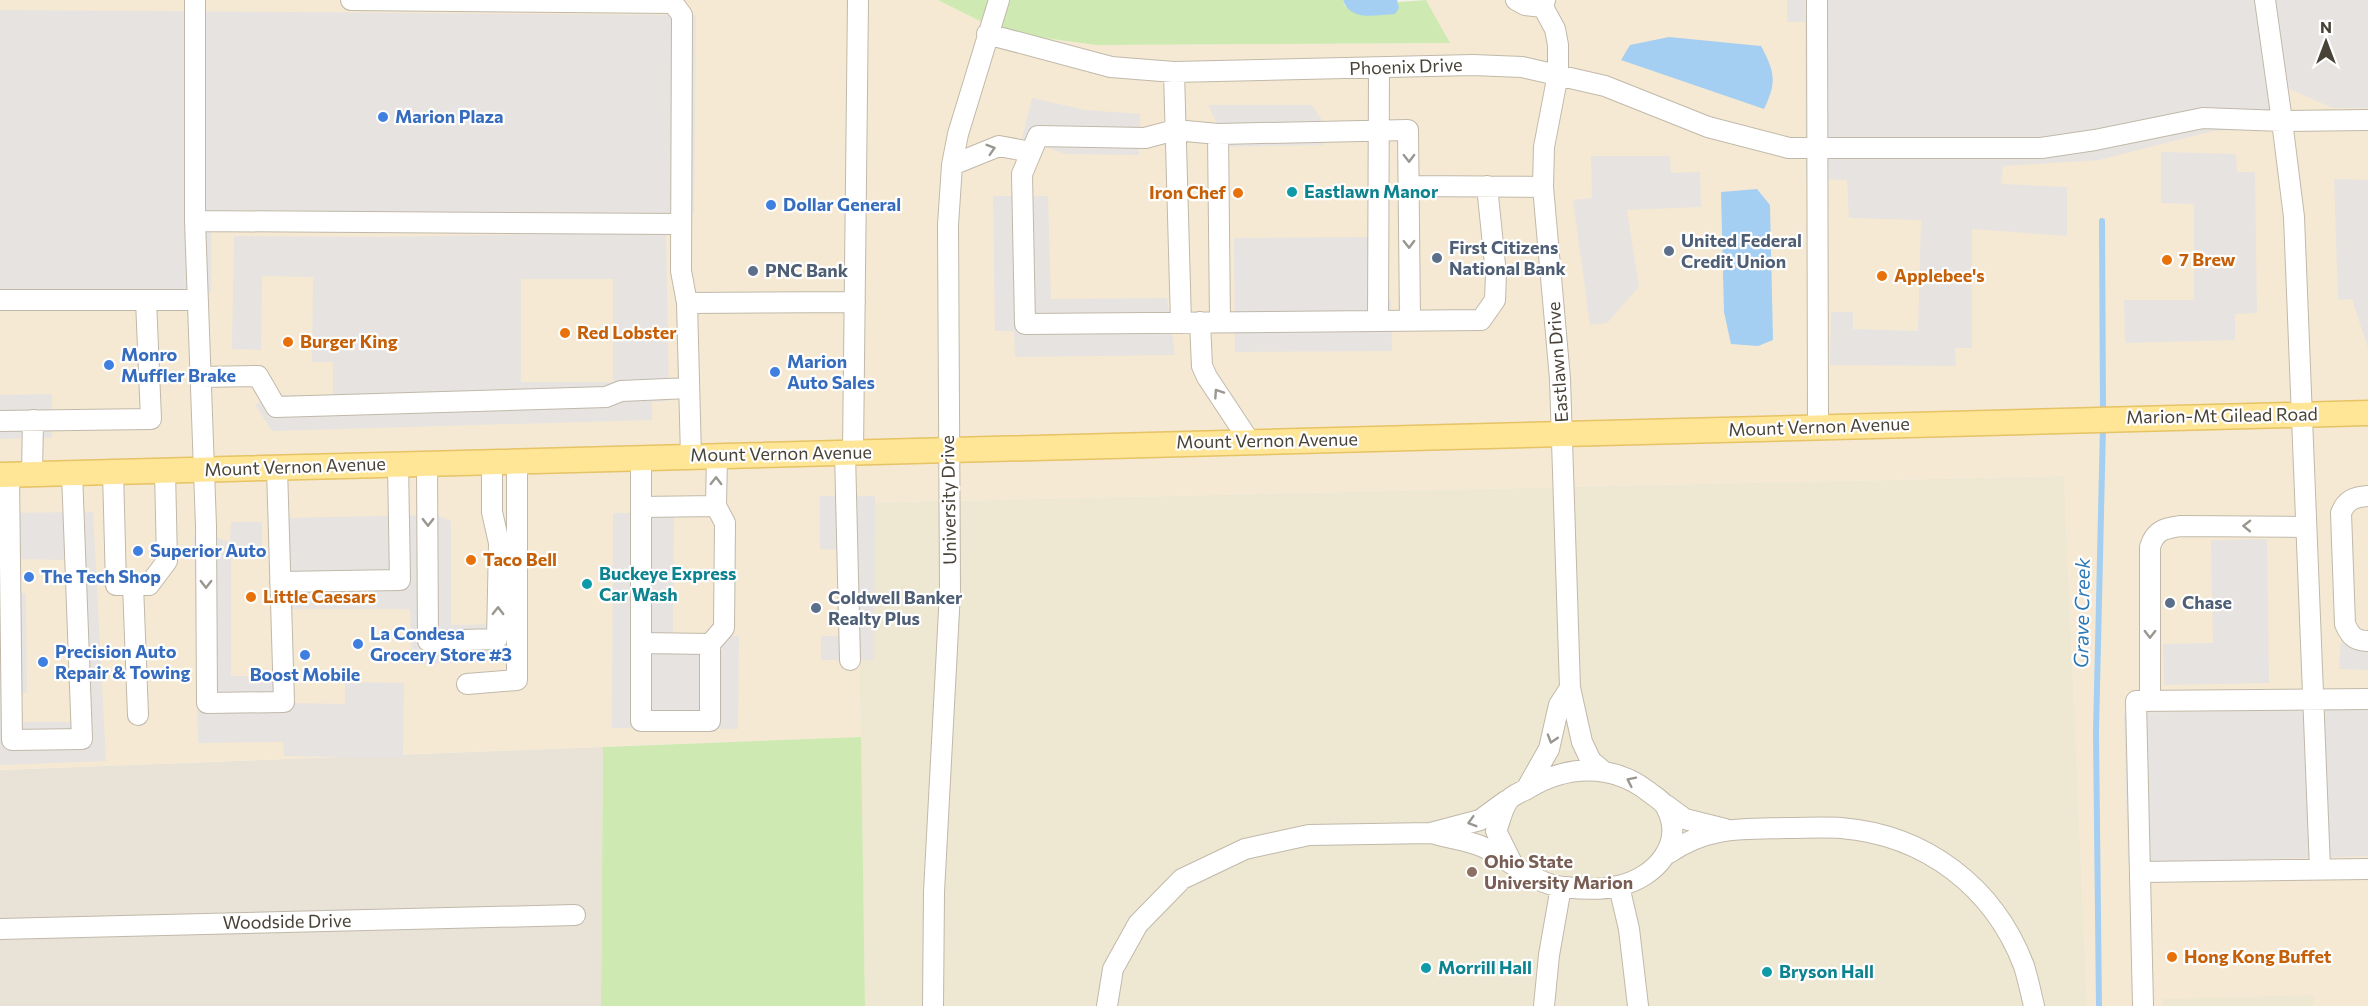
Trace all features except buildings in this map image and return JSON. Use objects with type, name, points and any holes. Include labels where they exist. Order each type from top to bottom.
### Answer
[{"type":"main road","name":"Marion-Mt Gilead Road","points":[[2076,419],[2368,413]]},
{"type":"main road","name":"Mount Vernon Avenue","points":[[14,475],[1563,435],[2076,419]]},
{"type":"street","points":[[195,0],[195,221],[206,526],[207,703],[284,702],[277,468]]},
{"type":"street","points":[[351,0],[673,3],[682,15],[681,271],[687,303],[690,457]]},
{"type":"street","points":[[850,660],[849,453],[855,302],[858,0]]},
{"type":"street","name":"University Drive","points":[[933,1006],[934,892],[950,592],[948,225],[952,165],[958,134],[999,0]]},
{"type":"street","points":[[1516,0],[1525,5],[1544,4]]},
{"type":"street","points":[[1817,0],[1818,427]]},
{"type":"street","points":[[2265,0],[2294,217],[2300,414],[2320,869]]},
{"type":"street","name":"Eastlawn Drive","points":[[1544,4],[1555,29],[1558,74],[1545,147],[1543,187],[1563,435]]},
{"type":"street","name":"Phoenix Drive","points":[[987,34],[1111,67],[1174,72],[1473,65],[1522,67],[1605,86],[1708,127],[1789,148],[2041,148],[2095,140],[2204,118],[2282,121],[2368,120]]},
{"type":"street","points":[[1378,321],[1379,68]]},
{"type":"street","points":[[1174,72],[1175,130],[1190,322],[1207,377],[1250,442]]},
{"type":"street","points":[[1410,320],[1408,130],[1218,134],[1175,130],[1145,138],[1038,136],[1022,174],[1025,324],[1481,320],[1495,300],[1496,274],[1487,186]]},
{"type":"street","points":[[1218,134],[1220,322]]},
{"type":"street","points":[[952,165],[999,146],[1031,152]]},
{"type":"street","points":[[1409,186],[1543,187]]},
{"type":"street","points":[[195,221],[681,224]]},
{"type":"street","points":[[0,300],[198,300]]},
{"type":"street","points":[[0,421],[151,419],[146,300]]},
{"type":"street","points":[[687,303],[855,302]]},
{"type":"street","points":[[200,377],[258,376],[276,407],[606,397],[621,391],[689,388]]},
{"type":"street","points":[[33,420],[14,475],[12,740],[82,739],[72,473]]},
{"type":"street","points":[[1563,435],[1570,688],[1582,742],[1591,761],[1604,771]]},
{"type":"street","points":[[641,458],[641,721],[710,721],[710,644],[724,628],[725,523],[716,506],[717,456]]},
{"type":"street","points":[[427,464],[428,641],[440,641],[497,639],[499,543],[492,512],[492,462]]},
{"type":"street","points":[[467,684],[518,680],[517,462]]},
{"type":"street","points":[[280,582],[400,580],[398,464]]},
{"type":"street","points":[[113,472],[116,585],[149,585],[166,561],[165,471]]},
{"type":"street","points":[[2368,496],[2356,496],[2345,504],[2341,513],[2345,624],[2350,636],[2360,641],[2368,641]]},
{"type":"street","points":[[641,507],[716,506]]},
{"type":"street","points":[[2150,701],[2150,547],[2154,535],[2166,528],[2181,526],[2305,527]]},
{"type":"street","points":[[133,585],[138,715]]},
{"type":"street","points":[[641,643],[710,644]]},
{"type":"street","points":[[1527,789],[1550,749],[1559,705],[1570,688]]},
{"type":"street","points":[[2143,1006],[2142,872],[2136,701],[2368,699]]},
{"type":"street","points":[[1107,1006],[1113,969],[1138,924],[1182,879],[1245,849],[1309,835],[1431,833],[1480,820],[1545,777],[1572,770],[1604,771],[1633,780],[1685,819],[1725,829],[1842,828],[1891,838],[1933,854],[1974,886],[2002,923],[2024,966],[2034,1006]]},
{"type":"street","points":[[1508,800],[1496,831],[1511,861]]},
{"type":"street","points":[[1666,805],[1673,829],[1669,852]]},
{"type":"street","points":[[1431,833],[1479,845],[1511,861],[1536,880],[1561,887],[1619,886],[1652,872],[1669,852],[1686,841],[1725,829]]},
{"type":"street","points":[[2142,872],[2368,869]]},
{"type":"street","points":[[1619,886],[1629,929],[1638,1006]]},
{"type":"street","points":[[1545,1006],[1549,955],[1561,887]]},
{"type":"street","name":"Woodside Drive","points":[[0,929],[575,915]]},
{"type":"shaded area","points":[[0,0],[938,0],[1002,32],[1096,45],[1450,43],[1426,0],[2368,0],[2368,1006],[2087,1006],[2064,476],[857,503],[861,737],[0,770]]},
{"type":"shaded area","points":[[1787,0],[2368,0],[2368,108],[2333,108],[2287,88],[2293,128],[2213,131],[2099,160],[2003,166],[2001,184],[2067,187],[2067,236],[1972,229],[1972,348],[1955,348],[1956,366],[1830,365],[1831,312],[1853,312],[1853,329],[1918,331],[1921,220],[1849,218],[1847,180],[1806,179],[1805,22],[1787,22]]},
{"type":"shaded area","points":[[0,10],[696,15],[694,214],[212,210],[211,293],[0,291]]},
{"type":"shaded area","points":[[1032,98],[1085,110],[1140,114],[1139,155],[1065,154],[1022,138]]},
{"type":"shaded area","points":[[1208,105],[1312,105],[1323,122],[1323,145],[1218,147],[1217,124]]},
{"type":"shaded area","points":[[2161,152],[2236,154],[2237,172],[2255,172],[2257,313],[2235,314],[2235,340],[2125,343],[2124,300],[2194,300],[2194,204],[2161,203]]},
{"type":"shaded area","points":[[1591,156],[1670,156],[1671,173],[1700,172],[1701,207],[1627,210],[1639,287],[1607,323],[1590,325],[1573,200],[1592,198]]},
{"type":"shaded area","points":[[2334,179],[2368,180],[2368,348],[2352,299],[2338,300]]},
{"type":"shaded area","points":[[993,196],[1048,196],[1051,299],[1167,298],[1175,355],[1015,357],[1014,331],[995,331]]},
{"type":"shaded area","points":[[666,232],[669,401],[652,402],[652,420],[272,431],[255,405],[272,395],[333,395],[333,362],[312,362],[313,277],[262,276],[261,350],[232,349],[234,236],[375,237]],"holes":[[[521,279],[613,279],[613,382],[521,382]]]},
{"type":"shaded area","points":[[1371,237],[1372,300],[1391,300],[1392,351],[1235,352],[1234,238]]},
{"type":"shaded area","points":[[52,394],[52,438],[0,439],[0,395]]},
{"type":"shaded area","name":"Ohio State University Marion","points":[[2064,476],[2087,1006],[865,1006],[857,503]]},
{"type":"shaded area","points":[[820,496],[875,496],[874,660],[821,660],[821,636],[839,636],[839,550],[820,549]]},
{"type":"shaded area","points":[[93,512],[106,761],[0,765],[0,513]],"holes":[[[16,559],[71,560],[76,722],[17,722],[16,693],[27,693],[26,593],[17,593]]]},
{"type":"shaded area","points":[[613,513],[674,513],[673,636],[739,636],[738,729],[612,728]]},
{"type":"shaded area","points":[[436,515],[451,521],[451,625],[510,624],[510,661],[412,664],[410,609],[283,609],[282,518]]},
{"type":"shaded area","points":[[231,522],[262,522],[262,553],[231,554],[231,676],[285,676],[285,703],[345,704],[345,682],[404,683],[403,758],[284,756],[283,742],[198,743],[194,536],[213,536],[230,542]]},
{"type":"shaded area","points":[[2267,539],[2269,683],[2164,685],[2163,644],[2213,643],[2211,540]]},
{"type":"shaded area","points":[[2368,636],[2368,670],[2339,669],[2341,639]]},
{"type":"shaded area","points":[[2368,708],[2368,856],[2128,863],[2124,713]]},
{"type":"shaded area","points":[[603,747],[601,1006],[0,1006],[0,770]]},
{"type":"shaded area","points":[[2314,995],[2314,1006],[2163,1006],[2162,999]]},
{"type":"green space","points":[[938,0],[1343,0],[1345,6],[1426,0],[1450,43],[1096,45],[1002,32]]},
{"type":"green space","points":[[861,737],[865,1006],[601,1006],[603,747]]},
{"type":"water","points":[[1343,0],[1397,0],[1399,8],[1395,14],[1364,16],[1352,12]]},
{"type":"water","points":[[1669,37],[1761,46],[1773,77],[1771,91],[1764,109],[1621,60],[1630,45]]},
{"type":"water","points":[[1757,189],[1770,205],[1773,340],[1758,346],[1731,344],[1724,312],[1721,192]]},
{"type":"waterway","name":"Grave Creek","points":[[2102,221],[2103,415]]},
{"type":"waterway","name":"Grave Creek","points":[[2099,1006],[2096,732],[2103,426]]},
{"type":"place","name":"Marion Plaza","points":[[383,117]]},
{"type":"place","name":"Eastlawn Manor","points":[[1292,192]]},
{"type":"place","name":"Iron Chef","points":[[1238,193]]},
{"type":"place","name":"Dollar General","points":[[771,205]]},
{"type":"place","name":"United Federal Credit Union","points":[[1669,251]]},
{"type":"place","name":"First Citizens National Bank","points":[[1437,258]]},
{"type":"place","name":"7 Brew","points":[[2167,260]]},
{"type":"place","name":"PNC Bank","points":[[753,271]]},
{"type":"place","name":"Applebee's","points":[[1882,276]]},
{"type":"place","name":"Red Lobster","points":[[565,333]]},
{"type":"place","name":"Burger King","points":[[288,342]]},
{"type":"place","name":"Monro Muffler Brake","points":[[109,365]]},
{"type":"place","name":"Marion Auto Sales","points":[[775,372]]},
{"type":"place","name":"Superior Auto","points":[[138,551]]},
{"type":"place","name":"Taco Bell","points":[[471,560]]},
{"type":"place","name":"The Tech Shop","points":[[29,577]]},
{"type":"place","name":"Buckeye Express Car Wash","points":[[587,584]]},
{"type":"place","name":"Little Caesars","points":[[251,597]]},
{"type":"place","name":"Chase","points":[[2170,603]]},
{"type":"place","name":"Coldwell Banker Realty Plus","points":[[816,608]]},
{"type":"place","name":"La Condesa Grocery Store #3","points":[[358,644]]},
{"type":"place","name":"Boost Mobile","points":[[305,655]]},
{"type":"place","name":"Precision Auto Repair & Towing","points":[[43,662]]},
{"type":"place","name":"Ohio State University Marion","points":[[1472,872]]},
{"type":"place","name":"Hong Kong Buffet","points":[[2172,957]]},
{"type":"place","name":"Morrill Hall","points":[[1426,968]]},
{"type":"place","name":"Bryson Hall","points":[[1767,972]]}]
